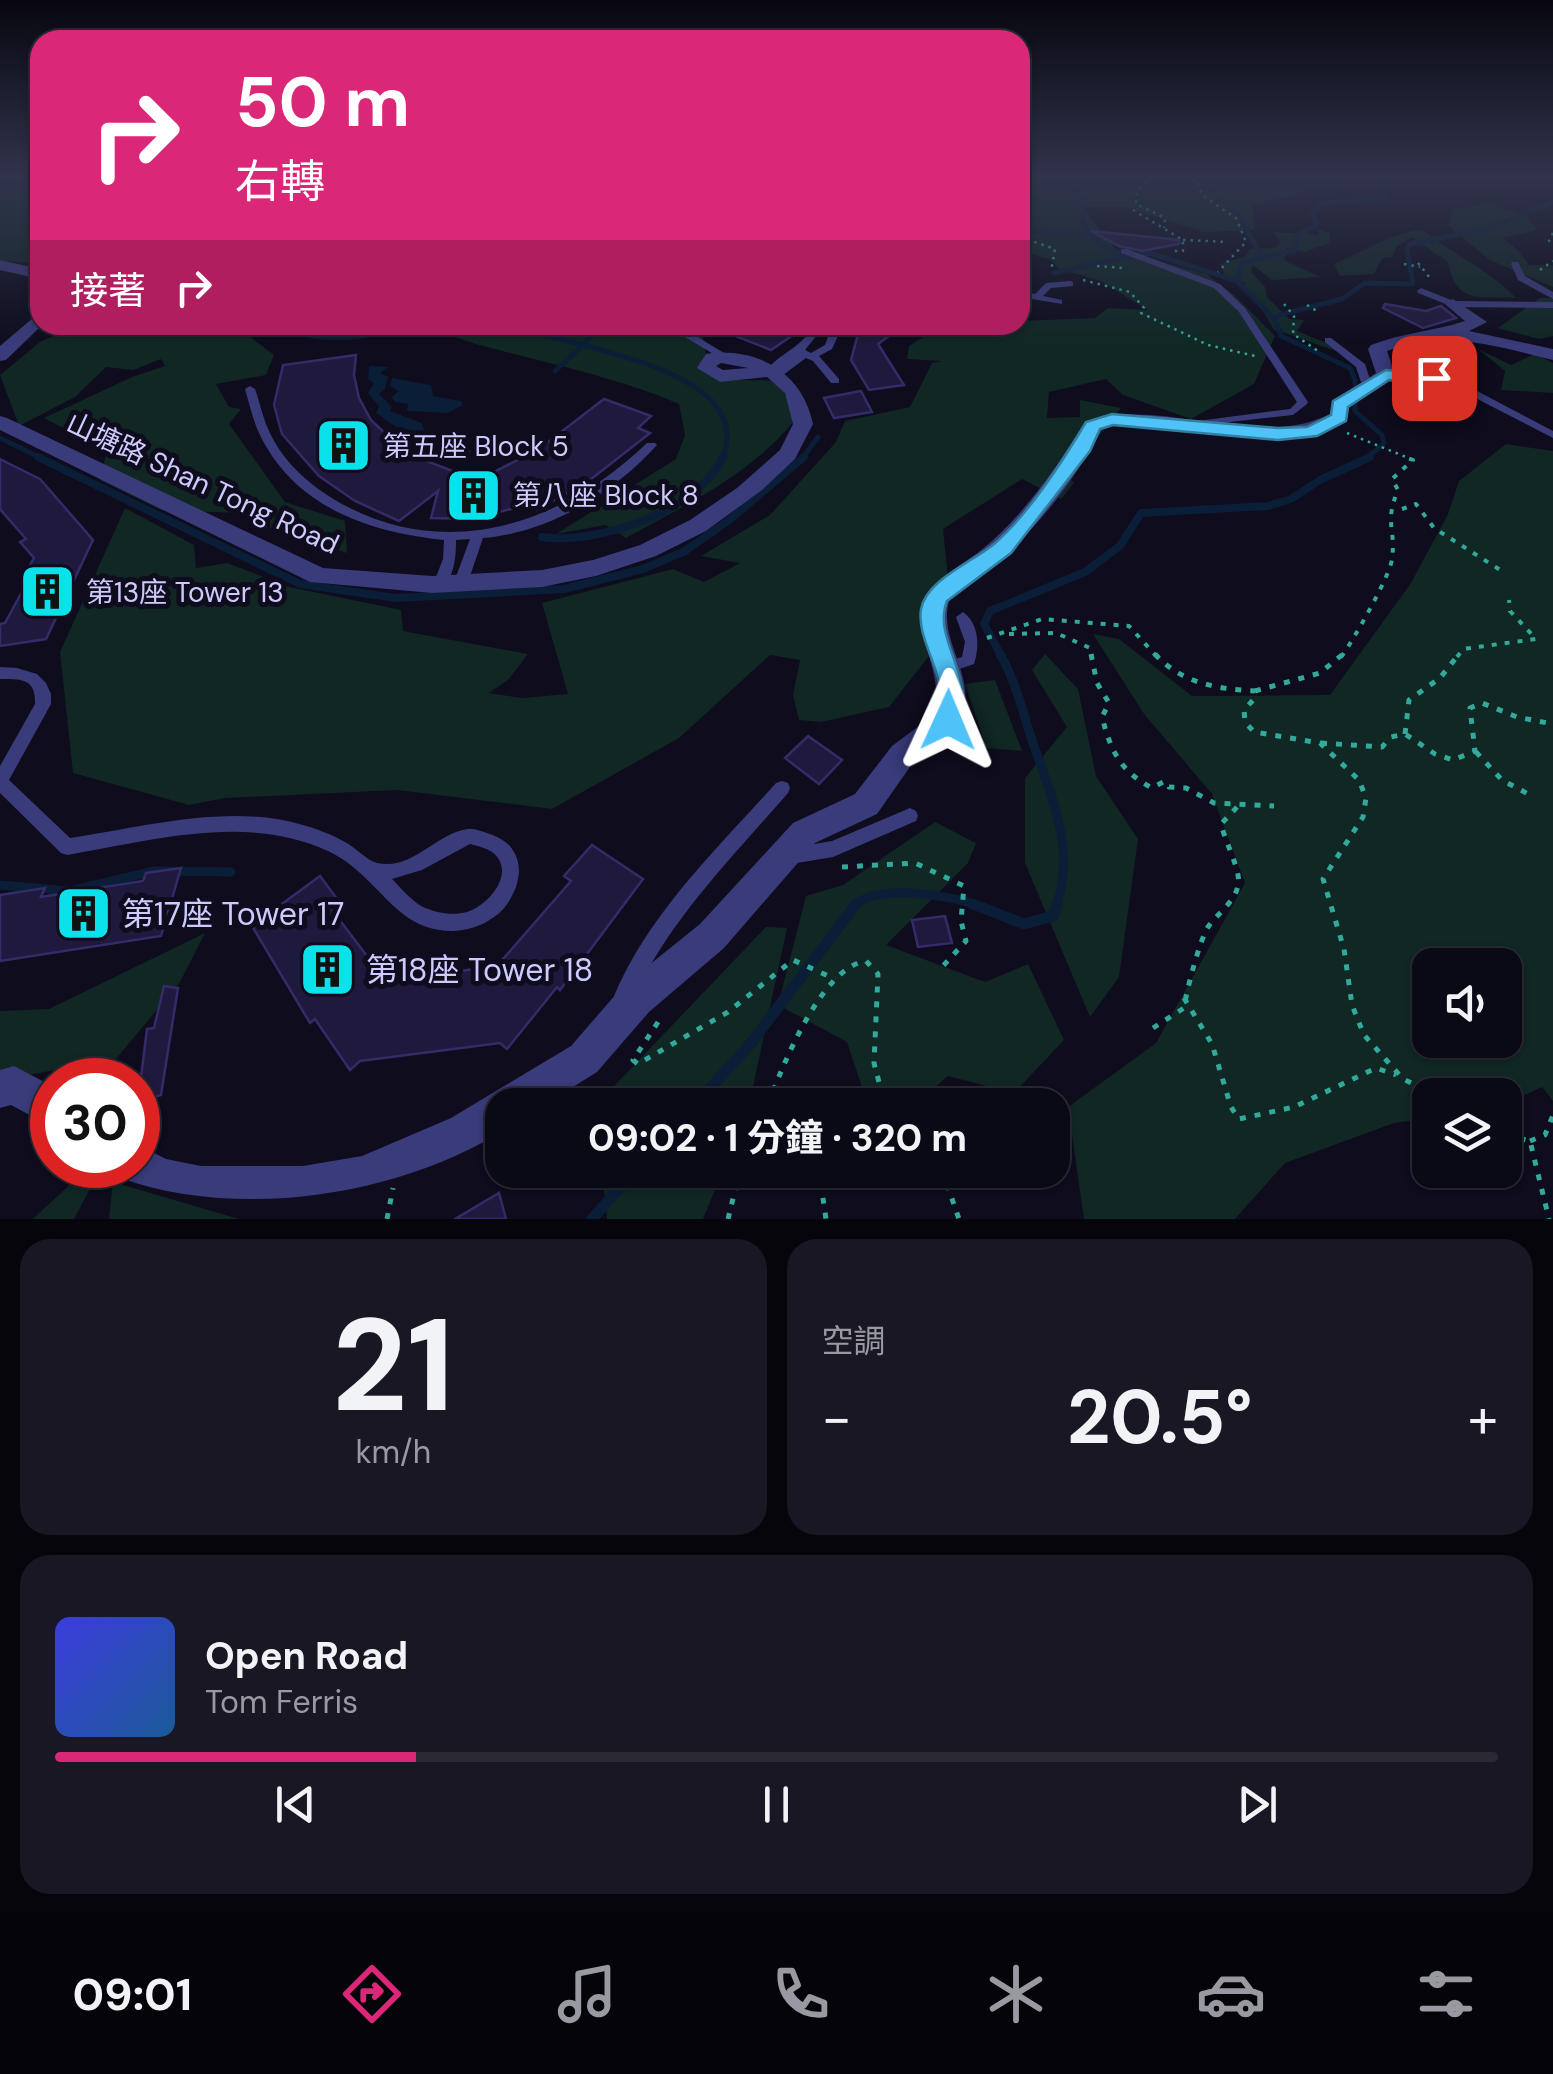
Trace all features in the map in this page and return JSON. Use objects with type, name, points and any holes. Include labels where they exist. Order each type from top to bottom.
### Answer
[{"type":"street","points":[[0,265],[30,272]]},
{"type":"street","points":[[1451,334],[1459,326],[1478,322],[1453,304]]},
{"type":"street","points":[[0,356],[30,326]]},
{"type":"street","points":[[536,1088],[584,1058],[616,1020],[712,936],[804,833],[866,804],[902,755],[948,720],[953,687],[933,623],[938,596],[1004,548],[1083,447],[1092,426],[1112,420],[1278,434],[1310,432],[1340,418],[1339,405],[1386,375],[1378,349],[1397,338],[1474,335],[1553,355]]},
{"type":"street","points":[[724,356],[707,362],[710,374],[735,377],[771,373]]},
{"type":"street","name":"山塘路 Shan Tong Road","points":[[0,422],[320,576],[370,582],[541,579],[600,568],[654,550],[707,521],[771,471],[800,434],[802,412],[789,385],[771,373]]},
{"type":"street","points":[[0,1089],[14,1086],[30,1093]]},
{"type":"street","points":[[160,1177],[168,1181],[250,1188],[340,1182],[418,1154],[485,1120]]},
{"type":"lane","points":[[1128,253],[1217,286],[1242,310],[1300,395],[1302,407],[1280,414],[1189,425]]},
{"type":"lane","points":[[1515,264],[1522,278],[1553,296]]},
{"type":"lane","points":[[1037,297],[1049,285],[1070,284]]},
{"type":"lane","points":[[1421,291],[1453,304],[1553,305]]},
{"type":"lane","points":[[1030,296],[1059,302]]},
{"type":"lane","points":[[688,335],[724,356]]},
{"type":"lane","points":[[805,353],[813,335]]},
{"type":"lane","points":[[771,373],[805,353],[829,347],[834,335]]},
{"type":"lane","points":[[1328,340],[1361,366],[1366,390]]},
{"type":"lane","points":[[805,353],[835,381]]},
{"type":"lane","points":[[1386,375],[1434,378],[1462,386],[1553,435]]},
{"type":"lane","points":[[250,389],[258,420],[274,452],[311,492],[349,515],[383,527],[450,537],[478,535],[538,521],[605,486],[651,445]]},
{"type":"lane","points":[[451,582],[478,535]]},
{"type":"lane","points":[[450,537],[451,582]]},
{"type":"lane","points":[[948,667],[969,660],[972,642],[963,617]]},
{"type":"lane","points":[[0,674],[25,674],[38,680],[44,690],[43,704],[0,781],[67,847],[236,822],[269,824],[327,838],[373,870],[414,912],[436,922],[456,925],[479,918],[498,904],[510,884],[512,864],[505,848],[490,838],[470,836],[449,843],[427,862],[400,872],[373,870]]},
{"type":"lane","points":[[616,1020],[633,971],[657,936],[782,788]]},
{"type":"lane","points":[[780,858],[834,848],[910,816]]},
{"type":"path","points":[[1168,234],[1183,240],[1228,242]]},
{"type":"path","points":[[1217,286],[1213,276],[1224,270],[1246,242],[1243,234]]},
{"type":"path","points":[[1030,240],[1055,249],[1051,272]]},
{"type":"path","points":[[1128,253],[1183,251],[1183,240]]},
{"type":"path","points":[[1540,270],[1553,260]]},
{"type":"path","points":[[1404,264],[1419,267]]},
{"type":"path","points":[[1082,280],[1130,292],[1144,308],[1141,313],[1160,320],[1185,339],[1227,353],[1272,358]]},
{"type":"path","points":[[1284,304],[1294,316],[1294,334],[1322,352]]},
{"type":"path","points":[[1307,305],[1317,311]]},
{"type":"path","points":[[1274,806],[1214,802],[1186,788],[1169,787],[1165,781],[1152,788],[1130,778],[1113,760],[1102,716],[1110,703],[1097,683],[1090,648],[1056,634],[1006,633],[1042,619],[1129,626],[1171,672],[1220,689],[1255,691],[1302,680],[1333,666],[1347,654],[1375,592],[1388,577],[1392,529],[1387,515],[1398,490],[1392,479],[1412,460],[1348,434]]},
{"type":"path","points":[[1402,510],[1416,504],[1434,528],[1505,573]]},
{"type":"path","points":[[1475,751],[1453,760],[1435,754],[1406,734],[1404,720],[1409,700],[1440,678],[1463,649],[1536,639],[1510,611],[1509,600]]},
{"type":"path","points":[[1255,691],[1255,698],[1244,710],[1245,722],[1254,732],[1320,743],[1382,747],[1392,738],[1406,734]]},
{"type":"path","points":[[1530,795],[1502,780],[1475,751],[1470,708],[1482,703],[1517,717],[1553,724]]},
{"type":"path","points":[[1320,743],[1359,780],[1366,798],[1364,817],[1323,879],[1344,949],[1352,1005],[1364,1035],[1402,1080]]},
{"type":"path","points":[[1153,1028],[1184,1008],[1206,930],[1233,899],[1239,878],[1221,824],[1240,805]]},
{"type":"path","points":[[832,869],[915,863],[964,886],[962,921],[966,941],[940,968]]},
{"type":"path","points":[[666,1010],[634,1060],[638,1064],[728,1012],[793,960],[835,980]]},
{"type":"path","points":[[773,1088],[835,980],[848,964],[866,962],[878,974],[874,1063],[881,1088]]},
{"type":"path","points":[[1184,998],[1212,1044],[1230,1108],[1240,1120],[1288,1113],[1330,1088],[1376,1068],[1412,1084]]},
{"type":"path","points":[[1522,1139],[1530,1141],[1546,1135],[1553,1115]]},
{"type":"path","points":[[1530,1141],[1549,1219]]},
{"type":"path","points":[[387,1219],[393,1180]]},
{"type":"path","points":[[728,1219],[736,1188]]},
{"type":"path","points":[[821,1188],[826,1219]]},
{"type":"path","points":[[948,1188],[959,1219]]},
{"type":"green space","points":[[0,234],[30,234],[30,263],[0,260]]},
{"type":"green space","points":[[1030,234],[1104,234],[1116,250],[1206,274],[1234,295],[1275,336],[1254,384],[1191,419],[1123,395],[1106,379],[1049,392],[1047,418],[1080,417],[1080,400],[1121,408],[1091,446],[1055,465],[1074,483],[1061,499],[1022,479],[943,529],[948,578],[933,651],[889,707],[821,722],[799,720],[793,695],[800,660],[770,655],[679,738],[552,809],[397,790],[225,798],[189,805],[73,773],[60,652],[125,508],[194,545],[196,568],[227,563],[290,587],[401,610],[403,631],[528,654],[508,680],[489,693],[522,698],[568,694],[542,603],[673,569],[704,582],[740,563],[701,556],[770,515],[836,442],[845,421],[910,407],[932,363],[942,361],[907,359],[909,346],[926,335],[1030,335],[1030,321],[1095,318],[1108,308],[1148,310],[1101,281],[1059,269],[1051,260],[1030,253]]},
{"type":"green space","points":[[1274,234],[1330,234],[1329,243],[1305,252],[1286,248],[1284,260],[1320,277],[1272,280],[1253,265],[1251,272],[1265,287],[1267,297],[1289,319],[1304,320],[1297,331],[1353,354],[1274,330],[1262,309],[1242,289],[1245,283],[1225,275],[1220,264],[1245,257],[1250,249],[1275,248],[1280,242]]},
{"type":"green space","points":[[1428,234],[1516,298],[1480,297],[1463,292],[1448,262],[1412,237],[1397,246],[1392,257],[1382,258],[1374,274],[1340,276],[1334,264],[1389,238]]},
{"type":"green space","points":[[1458,234],[1520,234],[1503,238],[1529,265],[1553,266],[1553,287],[1490,260]]},
{"type":"green space","points":[[1540,298],[1553,298],[1553,336],[1539,339],[1498,328]]},
{"type":"green space","points":[[55,335],[251,335],[274,355],[266,375],[216,384],[229,407],[241,409],[229,424],[285,502],[345,521],[347,553],[280,532],[238,513],[161,510],[100,480],[109,441],[80,437],[44,418],[165,366],[161,359],[133,370],[106,367],[75,397],[19,426],[0,375],[40,342]]},
{"type":"green space","points":[[449,335],[703,335],[706,355],[699,368],[730,379],[774,382],[784,392],[794,421],[737,473],[626,538],[605,525],[556,534],[676,459],[685,435],[679,404],[607,379]]},
{"type":"green space","points":[[1478,349],[1511,365],[1535,354],[1553,363],[1553,393],[1501,390],[1505,371]]},
{"type":"green space","points":[[1506,444],[1553,451],[1553,1101],[1542,1087],[1522,1096],[1522,1078],[1412,1078],[1412,1120],[1394,1123],[1285,1163],[1235,1219],[1084,1219],[1070,1106],[1156,1043],[1245,883],[1212,794],[1144,714],[1093,634],[1119,639],[1192,696],[1330,695],[1411,583],[1448,514],[1459,481]]},
{"type":"green space","points":[[1045,654],[1078,689],[1096,776],[1138,839],[1119,977],[1090,1017],[1025,863],[1025,778],[1067,727],[1032,670]]},
{"type":"green space","points":[[995,680],[1022,751],[986,748],[965,684]]},
{"type":"green space","points":[[935,822],[976,843],[968,863],[886,945],[985,982],[1028,964],[1064,1040],[1019,1088],[995,1088],[948,1076],[934,1088],[862,1088],[847,1042],[778,1005],[806,896],[843,885]]},
{"type":"green space","points":[[766,927],[787,928],[753,1088],[612,1088]]},
{"type":"green space","points":[[205,933],[180,982],[117,1058],[30,1058],[30,1075],[0,1080],[0,1011],[49,1009]]},
{"type":"green space","points":[[66,1188],[90,1188],[74,1219],[33,1219]]},
{"type":"green space","points":[[112,1188],[133,1188],[239,1219],[109,1219]]},
{"type":"green space","points":[[604,1188],[716,1188],[703,1219],[607,1219]]},
{"type":"water","points":[[369,366],[389,367],[380,373],[388,377],[379,394],[392,407],[390,411],[422,423],[429,437],[440,445],[471,450],[470,455],[459,459],[433,447],[404,442],[405,433],[376,413],[379,406],[368,393],[374,383],[368,379]]},
{"type":"water","points":[[392,378],[431,385],[433,396],[461,401],[463,405],[448,413],[407,411],[408,404],[395,402],[392,397],[399,391],[390,386]]},
{"type":"building","points":[[1096,234],[1179,240],[1179,244],[1142,251],[1119,246]]},
{"type":"building","points":[[1385,304],[1426,311],[1441,306],[1456,318],[1423,328],[1383,308]]},
{"type":"building","points":[[733,335],[790,337],[771,350]]},
{"type":"building","points":[[858,335],[890,335],[878,344],[904,385],[869,390],[851,360]]},
{"type":"building","points":[[356,355],[354,375],[359,398],[371,420],[421,459],[468,477],[486,476],[539,449],[604,399],[651,416],[638,428],[650,433],[590,480],[537,510],[531,504],[471,519],[431,518],[438,491],[399,521],[355,501],[319,476],[282,434],[274,405],[283,365]]},
{"type":"building","points":[[861,391],[872,412],[834,418],[824,398]]},
{"type":"building","points":[[0,459],[40,479],[93,540],[46,639],[0,646],[0,624],[5,623],[32,573],[25,574],[34,558],[20,542],[26,539],[0,509]]},
{"type":"building","points":[[808,736],[842,760],[819,784],[785,758]]},
{"type":"building","points":[[592,845],[643,879],[560,990],[557,987],[507,1049],[500,1043],[360,1061],[350,1070],[315,1019],[310,1023],[252,926],[320,876],[340,903],[332,910],[386,981],[497,966],[571,881],[564,876]]},
{"type":"building","name":"第17座 Tower 17","points":[[181,868],[161,936],[0,961],[0,895],[45,888],[41,897],[143,881],[146,873]]},
{"type":"building","points":[[945,916],[952,943],[918,947],[912,920]]},
{"type":"building","points":[[164,986],[178,988],[160,1095],[160,1058],[143,1058],[147,1029],[154,1028]]},
{"type":"building","points":[[499,1193],[506,1219],[455,1219]]},
{"type":"waterway","points":[[1074,234],[1090,235]]},
{"type":"waterway","points":[[1090,234],[1127,257]]},
{"type":"waterway","points":[[1249,234],[1263,258]]},
{"type":"waterway","points":[[1263,258],[1295,250],[1299,234]]},
{"type":"waterway","points":[[1275,320],[1279,315],[1342,299],[1365,283],[1413,284],[1407,249],[1410,244],[1461,234]]},
{"type":"waterway","points":[[1137,255],[1150,253],[1237,281]]},
{"type":"waterway","points":[[1054,273],[1124,257]]},
{"type":"waterway","points":[[1237,281],[1242,263],[1263,258]]},
{"type":"waterway","points":[[1237,281],[1275,320]]},
{"type":"waterway","points":[[1275,320],[1281,336],[1350,368],[1355,380],[1355,411],[1382,435],[1384,444],[1365,459]]},
{"type":"waterway","points":[[305,335],[369,335]]},
{"type":"waterway","points":[[543,335],[583,345]]},
{"type":"waterway","points":[[583,345],[592,335]]},
{"type":"waterway","points":[[555,371],[583,345]]},
{"type":"waterway","points":[[583,345],[658,368],[705,395],[721,413],[727,434],[722,458]]},
{"type":"waterway","points":[[803,458],[818,437]]},
{"type":"waterway","points":[[0,438],[43,459]]},
{"type":"waterway","points":[[38,457],[300,584],[396,598],[564,589],[643,569],[685,551],[728,521],[803,458]]},
{"type":"waterway","points":[[1002,657],[984,624],[990,611],[1085,572],[1120,546],[1141,513],[1268,506],[1291,499],[1320,480],[1370,457]]},
{"type":"waterway","points":[[542,537],[590,535],[644,520],[692,493],[711,476],[722,458]]},
{"type":"waterway","points":[[1000,654],[1017,693],[1058,819],[1064,862],[1056,906]]},
{"type":"waterway","points":[[0,885],[70,891],[154,871],[231,872]]},
{"type":"waterway","points":[[855,905],[865,899],[896,893],[933,895],[976,905]]},
{"type":"waterway","points":[[976,905],[1024,924],[1053,916],[1057,904]]},
{"type":"waterway","points":[[710,1088],[751,1043],[855,905]]},
{"type":"waterway","points":[[592,1219],[620,1188]]},
{"type":"place","name":"第五座 Block 5","points":[[344,446]]},
{"type":"place","name":"第八座 Block 8","points":[[474,495]]},
{"type":"place","name":"第13座 Tower 13","points":[[47,592]]},
{"type":"place","name":"第17座 Tower 17","points":[[83,914]]},
{"type":"place","name":"第18座 Tower 18","points":[[327,970]]},
{"type":"route","points":[[948,720],[953,687],[933,623],[938,596],[1004,548],[1083,447],[1092,426],[1112,420],[1278,434],[1310,432],[1340,418],[1339,405],[1386,375],[1434,378]]}]
